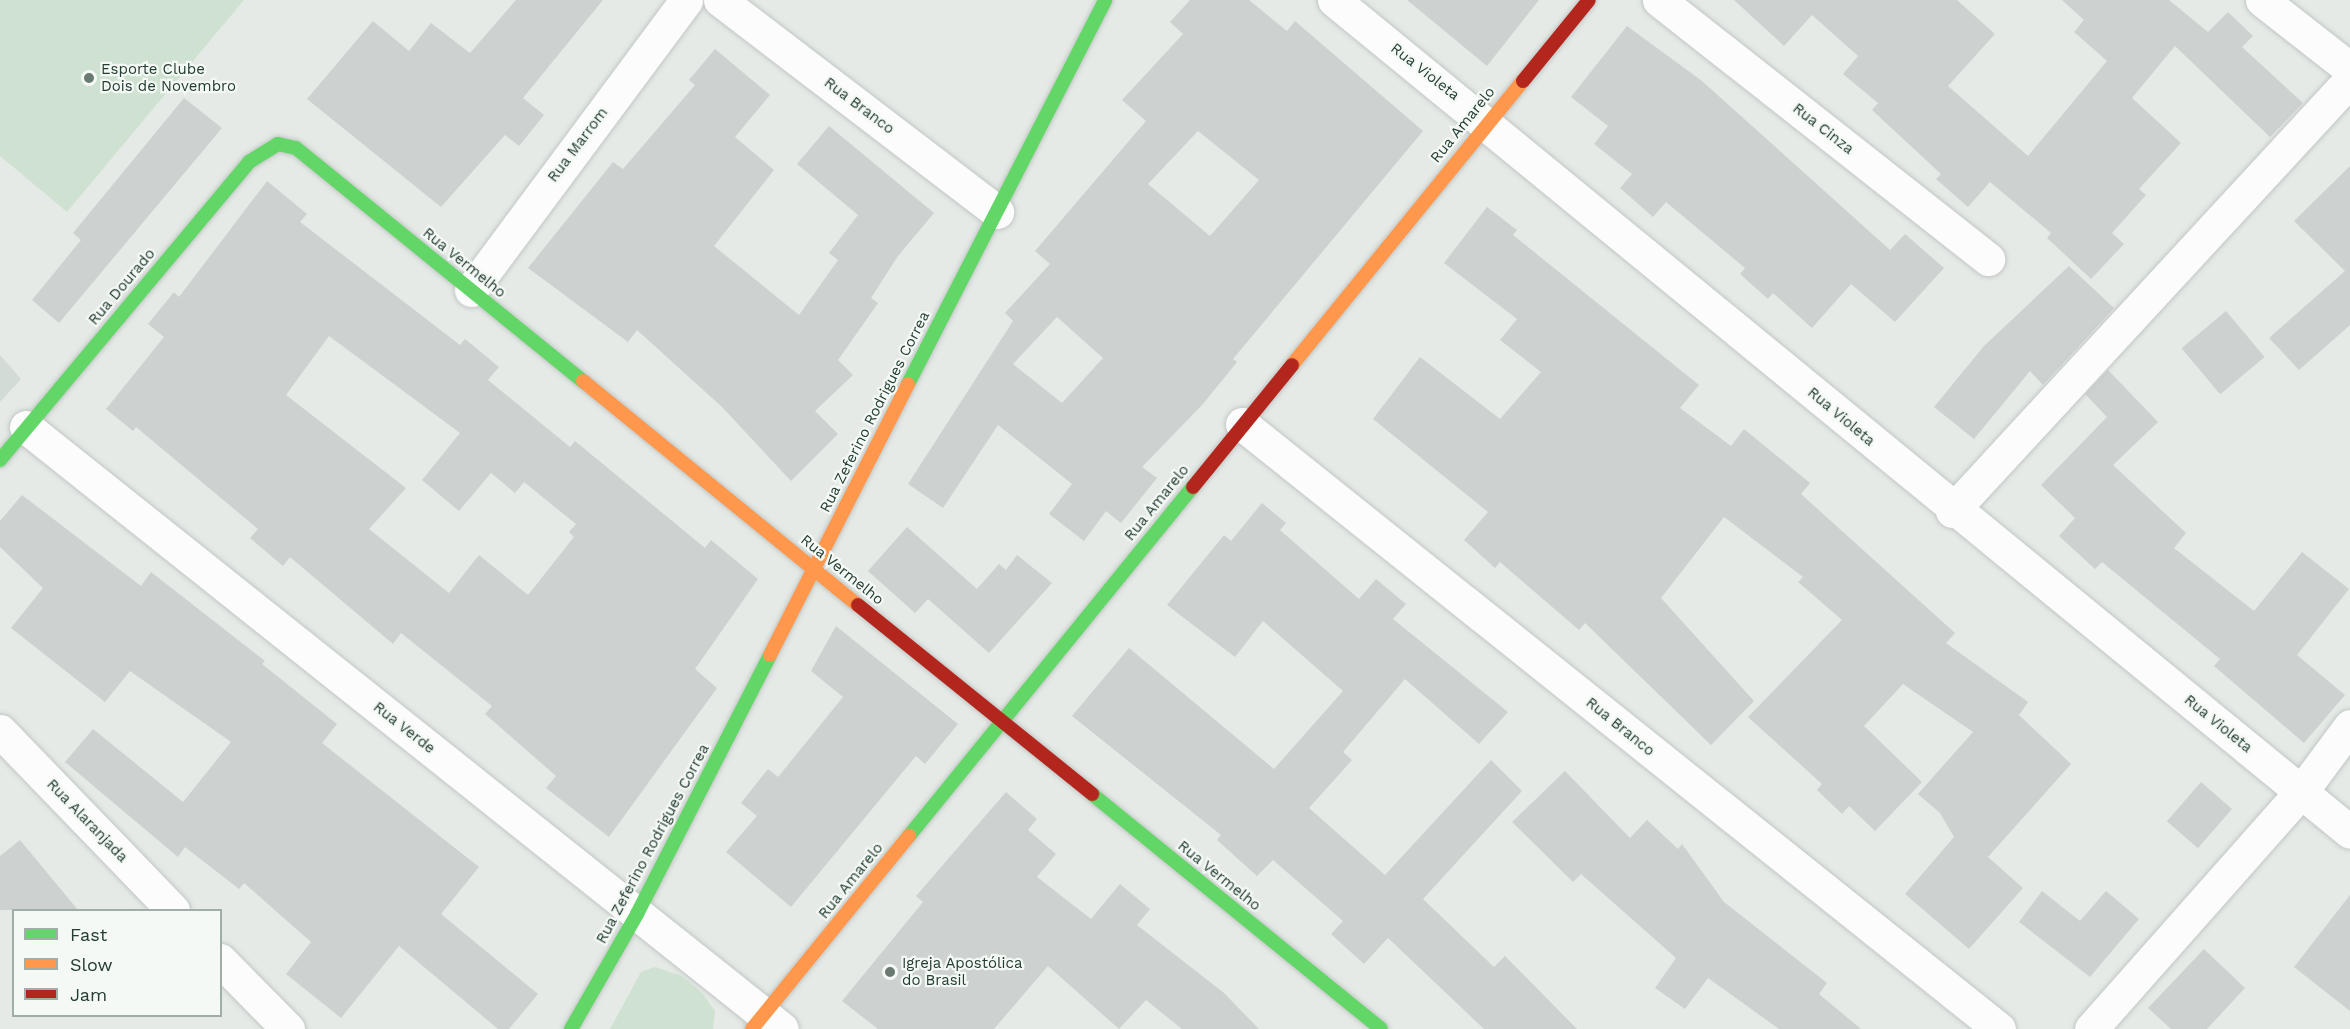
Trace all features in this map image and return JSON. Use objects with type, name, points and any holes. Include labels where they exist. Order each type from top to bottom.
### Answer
[{"type":"street","name":"Rua Marrom","points":[[471,290],[686,0]]},
{"type":"street","name":"Rua Branco","points":[[720,0],[997,212]]},
{"type":"street","name":"Rua Zeferino Rodrigues Correa","points":[[571,1029],[637,914],[1105,0]]},
{"type":"street","name":"Rua Violeta","points":[[1334,0],[1487,121],[1952,511],[2350,832]]},
{"type":"street","name":"Rua Amarelo","points":[[766,1024],[1002,722],[1487,121],[1589,0]]},
{"type":"street","name":"Rua Cinza","points":[[1659,0],[1988,259]]},
{"type":"street","points":[[2262,0],[2350,69]]},
{"type":"street","points":[[1952,511],[2350,80]]},
{"type":"street","name":"Rua Vermelho","points":[[278,144],[296,148],[1380,1029]]},
{"type":"street","name":"Rua Dourado","points":[[0,460],[249,162],[278,144]]},
{"type":"street","name":"Rua Branco","points":[[1242,424],[1999,1029]]},
{"type":"street","name":"Rua Verde","points":[[26,428],[637,914],[766,1024]]},
{"type":"street","points":[[2091,1029],[2301,792],[2350,726]]},
{"type":"street","name":"Rua Alaranjada","points":[[0,731],[172,909]]},
{"type":"street","points":[[222,962],[288,1029]]},
{"type":"shaded area","points":[[0,355],[21,379],[0,402]]},
{"type":"green space","name":"Esporte Clube Dois de Novembro","points":[[0,0],[244,0],[67,212],[0,156]]},
{"type":"green space","points":[[655,967],[682,976],[702,993],[715,1011],[713,1029],[610,1029],[641,972]]},
{"type":"building","points":[[516,0],[603,0],[523,98],[544,115],[519,146],[505,135],[441,207],[307,99],[373,21],[409,51],[431,23],[470,53]]},
{"type":"building","points":[[1190,0],[1249,0],[1287,31],[1295,21],[1423,131],[1233,359],[1237,362],[1203,404],[1142,467],[1157,478],[1121,523],[1106,511],[1084,541],[1049,514],[1072,484],[998,425],[943,508],[908,484],[1013,321],[1005,313],[1050,264],[1035,251],[1146,121],[1122,100],[1183,34],[1170,22]],"holes":[[[1198,131],[1259,180],[1210,236],[1148,184]],[[1057,317],[1103,358],[1062,403],[1013,364]]]},
{"type":"building","points":[[1407,0],[1539,0],[1487,66]]},
{"type":"building","points":[[1734,0],[1957,0],[1995,34],[1948,86],[2028,156],[2107,61],[2074,32],[2084,20],[2062,0],[2169,0],[2208,32],[2228,12],[2253,36],[2242,47],[2303,103],[2270,137],[2175,46],[2132,98],[2181,143],[2139,189],[2146,195],[2112,233],[2124,244],[2091,279],[2047,238],[2051,233],[1990,182],[1968,207],[1936,179],[1941,174],[1872,110],[1878,103],[1843,74],[1858,56],[1812,15],[1784,46]]},
{"type":"building","points":[[1627,26],[1702,81],[1890,250],[1905,234],[1944,268],[1895,322],[1851,284],[1812,328],[1773,293],[1768,299],[1740,274],[1745,268],[1666,202],[1653,217],[1620,188],[1632,174],[1594,144],[1608,126],[1571,97]]},
{"type":"building","points":[[715,49],[770,95],[735,137],[774,170],[714,246],[799,315],[838,260],[829,253],[858,215],[797,164],[829,126],[934,213],[898,256],[871,298],[878,303],[838,360],[853,375],[815,411],[838,434],[791,481],[722,407],[637,330],[628,342],[528,268],[613,162],[623,169],[695,85],[689,80]]},
{"type":"building","points":[[184,98],[222,128],[59,323],[32,300],[81,240],[73,233]]},
{"type":"building","points":[[2350,166],[2350,325],[2299,370],[2269,338],[2345,271],[2294,221]]},
{"type":"building","points":[[267,181],[307,214],[300,222],[460,345],[465,339],[499,367],[488,380],[570,447],[575,441],[705,548],[711,540],[758,579],[695,669],[717,688],[609,837],[546,788],[556,776],[485,714],[492,706],[401,633],[393,644],[290,557],[283,566],[250,538],[258,529],[136,427],[133,431],[106,409],[164,337],[148,324],[174,292],[179,297]],"holes":[[[329,336],[460,433],[422,480],[459,511],[491,473],[515,493],[524,482],[576,524],[569,532],[574,537],[528,595],[479,555],[449,593],[369,529],[406,488],[286,395]]]},
{"type":"building","points":[[1487,207],[1517,230],[1513,235],[1699,385],[1680,408],[1731,446],[1744,429],[1810,483],[1801,494],[1955,633],[1946,643],[2028,702],[2019,715],[2071,764],[1988,857],[2023,888],[1969,949],[1905,894],[1954,837],[1940,813],[1918,794],[1973,732],[1903,684],[1864,726],[1922,782],[1875,831],[1849,806],[1842,814],[1817,790],[1822,784],[1748,717],[1842,620],[1798,582],[1803,577],[1724,517],[1661,598],[1754,701],[1711,745],[1585,623],[1579,630],[1500,562],[1495,568],[1464,540],[1488,512],[1373,419],[1420,357],[1500,419],[1541,372],[1500,340],[1517,319],[1444,263]]},
{"type":"building","points":[[2069,266],[2114,308],[2043,385],[2030,371],[1974,439],[1934,407],[1984,346]]},
{"type":"building","points":[[2226,311],[2265,357],[2220,394],[2182,348]]},
{"type":"building","points":[[2108,370],[2158,422],[2113,465],[2186,533],[2174,548],[2254,611],[2302,552],[2349,589],[2297,655],[2345,695],[2304,743],[2214,666],[2220,659],[2102,562],[2095,569],[2059,536],[2075,518],[2041,485],[2107,417],[2085,394]]},
{"type":"building","points":[[22,495],[141,586],[151,572],[265,661],[262,664],[337,724],[322,743],[479,867],[441,914],[538,994],[509,1029],[498,1029],[399,946],[341,1018],[286,974],[311,942],[244,883],[239,889],[185,847],[178,857],[65,762],[93,729],[183,802],[231,742],[130,671],[105,702],[11,628],[43,588],[0,547],[0,521]]},
{"type":"building","points":[[1262,503],[1286,523],[1280,530],[1359,599],[1376,579],[1406,604],[1393,619],[1508,712],[1479,744],[1405,679],[1343,752],[1352,760],[1309,808],[1385,875],[1491,760],[1522,791],[1423,899],[1494,967],[1505,956],[1577,1029],[1484,1029],[1388,938],[1364,964],[1331,934],[1343,921],[1273,860],[1257,876],[1217,840],[1221,835],[1072,716],[1129,648],[1274,769],[1343,691],[1263,621],[1235,657],[1167,605],[1224,535],[1231,541]]},
{"type":"building","points":[[907,527],[977,589],[999,564],[1006,570],[1017,555],[1052,583],[989,653],[928,599],[915,613],[868,571]]},
{"type":"building","points":[[836,626],[958,724],[925,764],[916,756],[791,907],[726,852],[757,816],[741,803],[768,769],[778,777],[843,697],[811,671]]},
{"type":"building","points":[[1565,771],[1630,838],[1647,820],[1678,849],[1682,844],[1724,902],[1827,983],[1819,994],[1861,1029],[1779,1029],[1708,978],[1685,1009],[1655,988],[1676,958],[1581,874],[1573,882],[1512,822]]},
{"type":"building","points":[[2201,782],[2232,809],[2198,848],[2167,821]]},
{"type":"building","points":[[1006,792],[1037,819],[1028,830],[1056,854],[1037,877],[1091,919],[1120,884],[1150,909],[1137,925],[1224,993],[1259,1029],[1182,1029],[1146,1000],[1119,1029],[1048,966],[994,1029],[878,1029],[842,1001],[923,902],[916,896]]},
{"type":"building","points":[[20,840],[77,909],[0,910],[0,856]]},
{"type":"building","points":[[2042,891],[2080,921],[2106,891],[2139,919],[2090,977],[2019,922]]},
{"type":"building","points":[[2350,895],[2350,1011],[2294,967]]},
{"type":"building","points":[[2204,949],[2245,988],[2207,1029],[2171,1029],[2148,1008]]},
{"type":"traffic: fast","points":[[908,384],[1105,0]]},
{"type":"traffic: fast","points":[[0,460],[249,162],[278,144],[296,148],[583,381]]},
{"type":"traffic: fast","points":[[909,836],[1193,487]]},
{"type":"traffic: fast","points":[[571,1029],[637,914],[770,655]]},
{"type":"traffic: fast","points":[[1092,794],[1381,1029]]},
{"type":"traffic: slow","points":[[1292,365],[1523,81]]},
{"type":"traffic: slow","points":[[583,381],[858,605]]},
{"type":"traffic: slow","points":[[770,655],[908,384]]},
{"type":"traffic: slow","points":[[752,1029],[909,836]]},
{"type":"traffic: jam","points":[[1523,81],[1589,0]]},
{"type":"traffic: jam","points":[[1193,487],[1292,365]]},
{"type":"traffic: jam","points":[[858,605],[1092,794]]},
{"type":"place","name":"Esporte Clube Dois de Novembro","points":[[89,78]]},
{"type":"place","name":"Igreja Apostólica do Brasil","points":[[890,972]]}]
